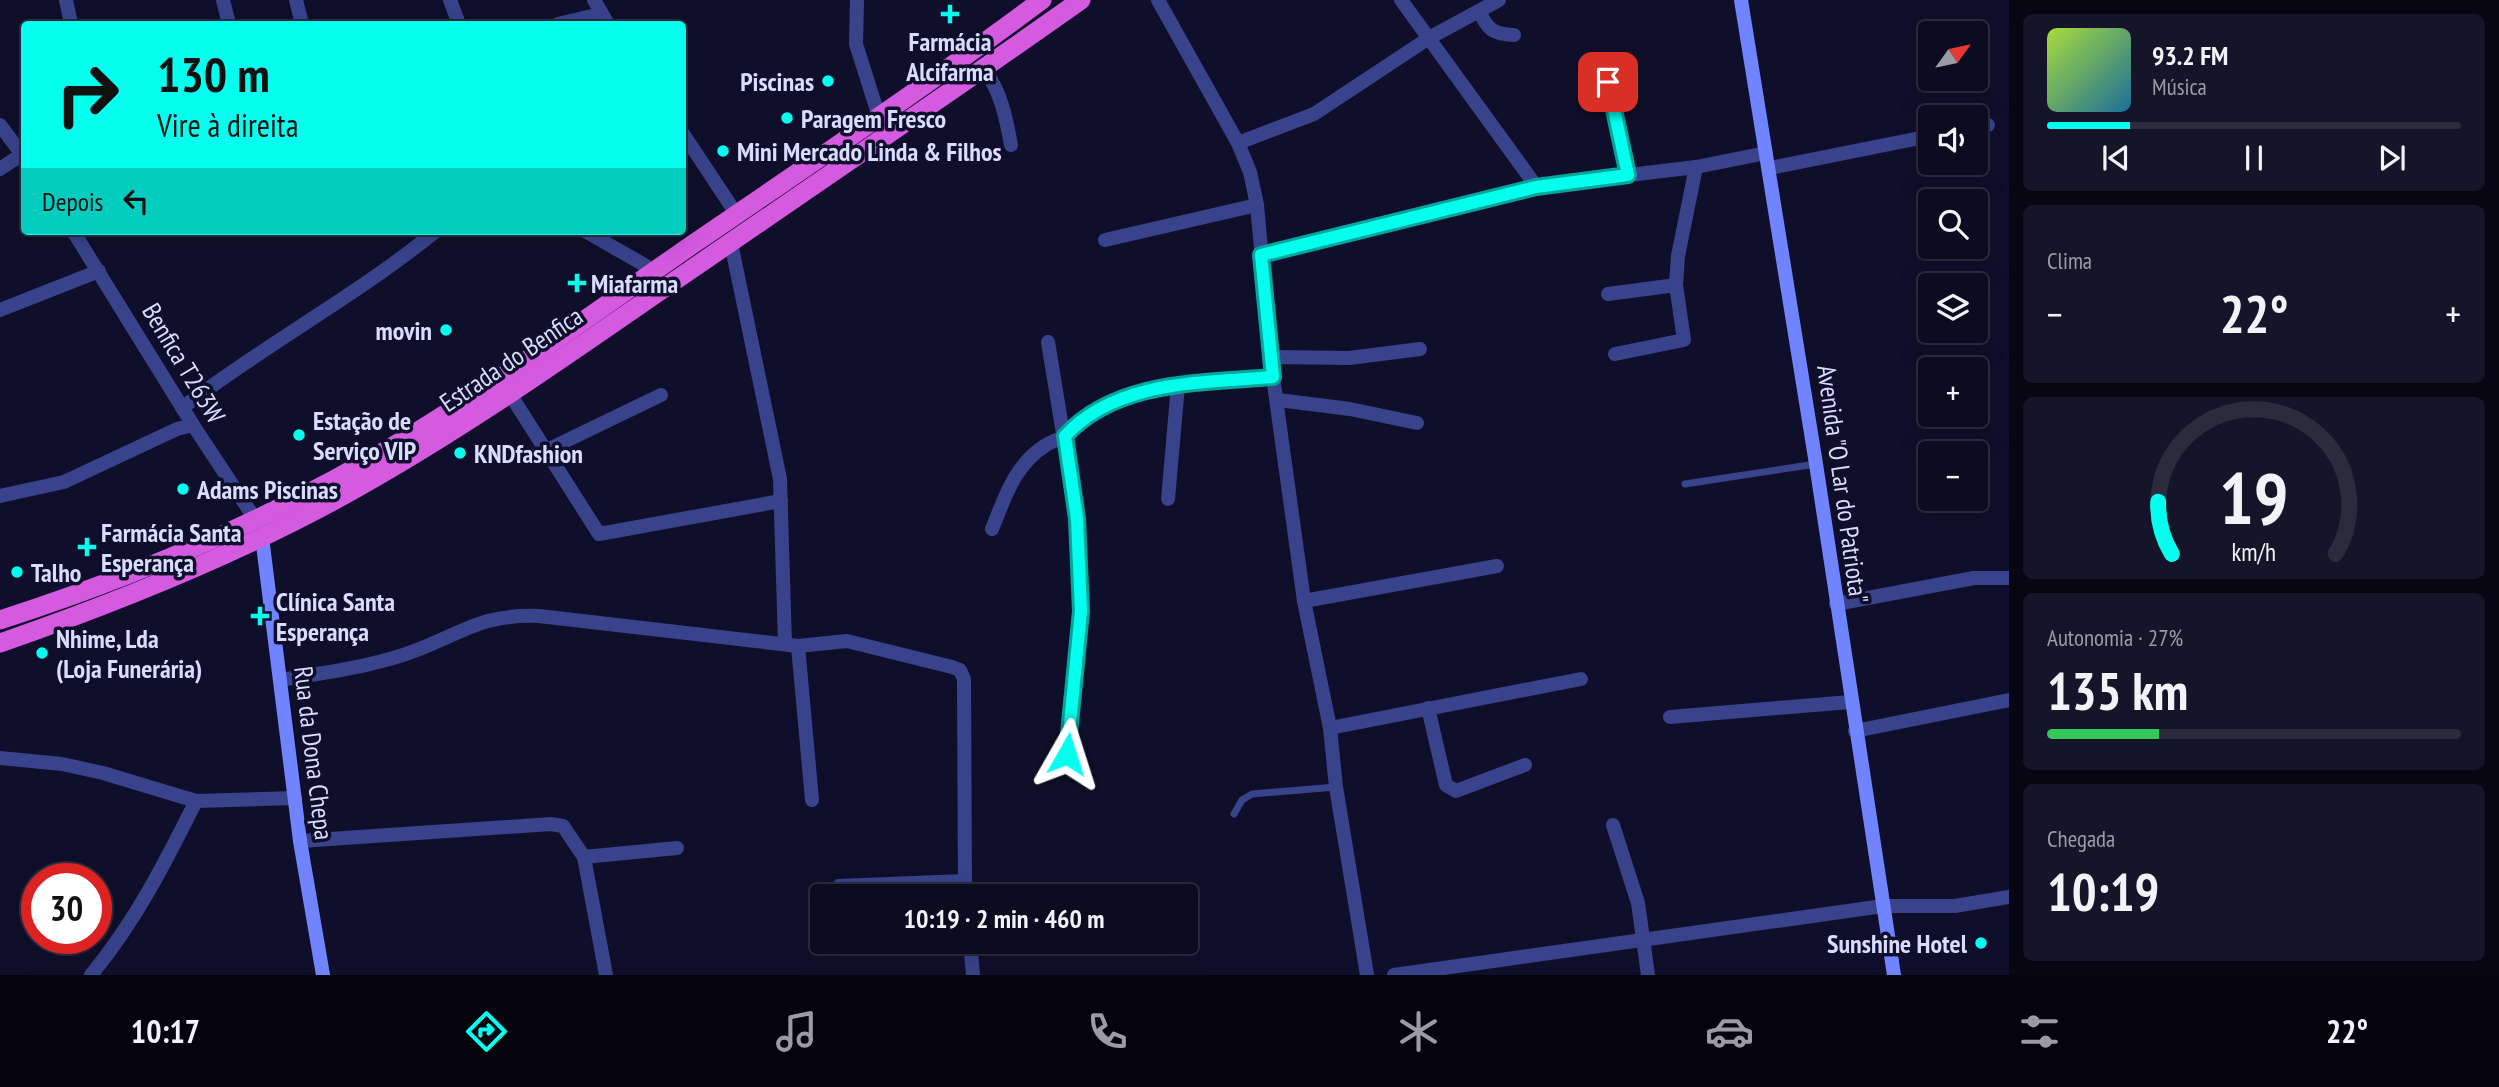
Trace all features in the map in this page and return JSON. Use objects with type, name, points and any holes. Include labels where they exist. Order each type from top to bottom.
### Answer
[{"type":"highway","name":"Estrada do Benfica","points":[[0,643],[200,565],[401,442],[531,358],[879,117],[1042,0]]},
{"type":"highway","name":"Estrada do Benfica","points":[[0,620],[133,574],[354,490],[510,394],[1081,0]]},
{"type":"main road","name":"Avenida \"O Lar do Patriota\"","points":[[1741,0],[1816,464],[1850,702],[1894,975]]},
{"type":"main road","name":"Rua da Dona Chepa","points":[[258,528],[300,841],[323,975]]},
{"type":"street","points":[[66,0],[70,21]]},
{"type":"street","points":[[223,0],[228,21]]},
{"type":"street","points":[[296,0],[301,21]]},
{"type":"street","points":[[450,0],[458,21]]},
{"type":"street","points":[[586,21],[604,19],[594,0]]},
{"type":"street","points":[[857,0],[856,44],[879,117]]},
{"type":"street","points":[[1158,0],[1238,144],[1250,172],[1257,205],[1273,377],[1304,601],[1329,728],[1367,975]]},
{"type":"street","points":[[1401,0],[1536,187]]},
{"type":"street","points":[[1238,144],[1314,114],[1429,38],[1499,0]]},
{"type":"street","points":[[1479,11],[1488,28],[1495,34],[1514,35]]},
{"type":"street","points":[[1603,59],[1628,175]]},
{"type":"street","points":[[984,69],[995,85],[1005,111],[1011,145]]},
{"type":"street","points":[[0,125],[21,151]]},
{"type":"street","points":[[686,138],[737,215]]},
{"type":"street","points":[[1261,255],[1536,187],[1768,161],[1918,138]]},
{"type":"street","points":[[0,169],[21,157]]},
{"type":"street","points":[[1615,354],[1684,340],[1676,285],[1678,256],[1696,167]]},
{"type":"street","points":[[1105,240],[1257,205]]},
{"type":"street","name":"Benfica T263W","points":[[76,235],[258,528]]},
{"type":"street","points":[[182,408],[251,356],[389,270],[431,235]]},
{"type":"street","points":[[592,235],[655,271]]},
{"type":"street","points":[[732,243],[776,461],[791,645],[813,800]]},
{"type":"street","points":[[0,310],[99,271]]},
{"type":"street","points":[[1608,294],[1676,285]]},
{"type":"street","points":[[1048,342],[1077,519],[1081,611],[1067,754]]},
{"type":"street","points":[[1273,357],[1349,358],[1420,349]]},
{"type":"street","points":[[992,529],[1010,485],[1025,462],[1046,445],[1065,436],[1079,421],[1133,394],[1178,385],[1273,377]]},
{"type":"street","points":[[1167,499],[1178,385]]},
{"type":"street","points":[[510,394],[598,534],[606,536],[780,501]]},
{"type":"street","points":[[545,451],[661,395]]},
{"type":"street","points":[[1278,400],[1417,423]]},
{"type":"street","points":[[0,496],[64,482],[177,429],[192,425]]},
{"type":"street","points":[[1304,601],[1497,566]]},
{"type":"street","points":[[1836,604],[1974,578],[2009,578]]},
{"type":"street","points":[[280,680],[363,666],[417,650],[481,621],[509,615],[791,645],[847,641],[960,670],[964,680],[964,884]]},
{"type":"street","points":[[1329,728],[1581,679]]},
{"type":"street","points":[[1855,731],[2009,701]]},
{"type":"street","points":[[1670,717],[1850,702]]},
{"type":"street","points":[[1427,708],[1446,785],[1451,789],[1456,791],[1525,765]]},
{"type":"street","points":[[0,758],[62,764],[103,773],[196,801],[295,798]]},
{"type":"street","points":[[91,975],[115,946],[150,891],[196,801]]},
{"type":"street","points":[[300,841],[551,824],[563,826],[584,857],[606,975]]},
{"type":"street","points":[[1614,825],[1638,903],[1648,975]]},
{"type":"street","points":[[584,857],[677,849]]},
{"type":"street","points":[[1394,975],[1883,906],[1955,905],[2009,897]]},
{"type":"street","points":[[971,954],[973,975]]},
{"type":"lane","points":[[1685,484],[1816,464]]},
{"type":"lane","points":[[1234,814],[1242,800],[1252,794],[1336,787]]},
{"type":"place","name":"Farmácia Alcifarma","points":[[950,14]]},
{"type":"place","name":"Piscinas","points":[[828,81]]},
{"type":"place","name":"Paragem Fresco","points":[[787,118]]},
{"type":"place","name":"Mini Mercado Linda & Filhos","points":[[723,151]]},
{"type":"place","name":"Miafarma","points":[[577,283]]},
{"type":"place","name":"movin","points":[[446,330]]},
{"type":"place","name":"Estação de Serviço VIP","points":[[299,435]]},
{"type":"place","name":"KNDfashion","points":[[460,453]]},
{"type":"place","name":"Adams Piscinas","points":[[183,489]]},
{"type":"place","name":"Farmácia Santa Esperança","points":[[87,547]]},
{"type":"place","name":"Talho","points":[[17,572]]},
{"type":"place","name":"Clínica Santa Esperança","points":[[260,616]]},
{"type":"place","name":"Nhime, Lda (Loja Funerária)","points":[[42,653]]},
{"type":"place","name":"Sunshine Hotel","points":[[1981,943]]},
{"type":"route","points":[[1067,754],[1081,611],[1077,519],[1065,436],[1079,421],[1133,394],[1178,385],[1273,377],[1261,255],[1536,187],[1628,175],[1608,82]]}]
